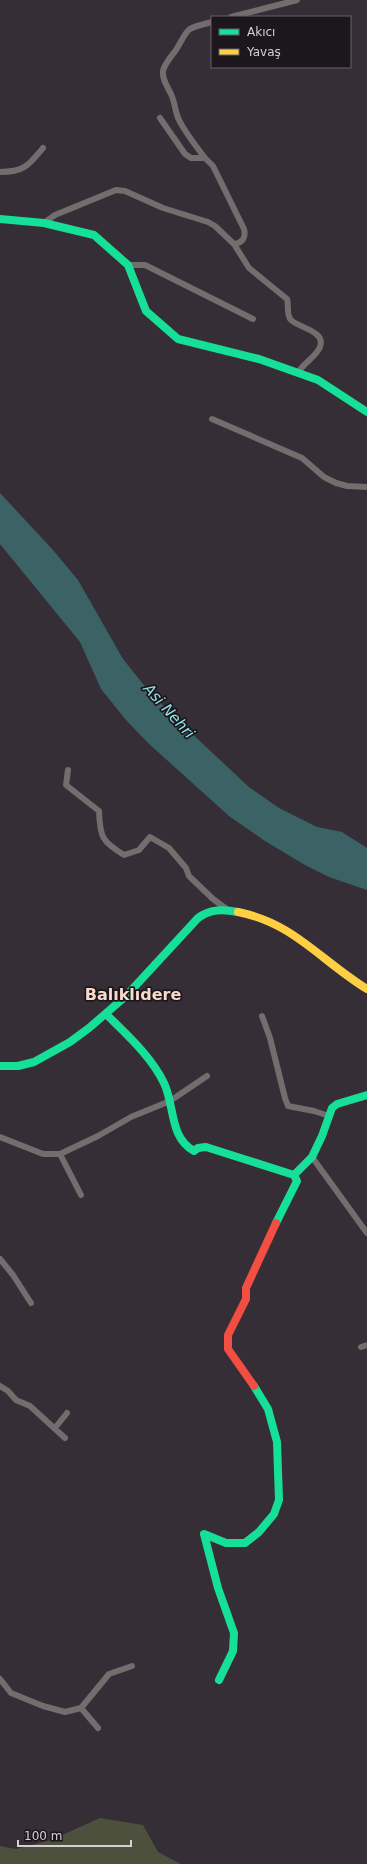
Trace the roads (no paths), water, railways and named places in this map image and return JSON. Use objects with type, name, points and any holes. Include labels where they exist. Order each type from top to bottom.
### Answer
[{"type":"street","points":[[235,16],[297,0]]},
{"type":"street","points":[[211,22],[188,28],[165,64],[163,72],[164,80],[171,95],[178,119],[184,130],[205,158],[213,166],[244,229],[245,234],[243,240],[237,244],[234,244]]},
{"type":"street","points":[[160,118],[185,154],[191,158],[205,158]]},
{"type":"street","points":[[0,172],[18,171],[25,168],[43,148]]},
{"type":"street","points":[[44,223],[55,215],[116,190],[125,191],[163,208],[208,222],[215,226],[229,242],[234,244],[249,268],[287,299],[288,316],[292,321],[316,333],[319,337],[321,342],[319,348],[298,373]]},
{"type":"street","points":[[0,219],[44,223],[94,235],[128,265],[146,311],[178,339],[259,358],[318,380],[367,412]]},
{"type":"street","points":[[128,265],[145,265],[253,319]]},
{"type":"street","points":[[212,419],[302,458],[324,477],[336,483],[347,486],[367,487]]},
{"type":"street","points":[[68,770],[66,786],[99,812],[99,830],[106,843],[124,855],[139,850],[150,837],[169,848],[186,868],[189,876],[213,899],[228,910]]},
{"type":"street","points":[[0,1066],[26,1065],[62,1048],[86,1031],[106,1014],[198,917],[211,911],[228,910],[267,921],[290,931],[340,971],[367,989]]},
{"type":"street","points":[[106,1014],[148,1058],[168,1092],[175,1130],[182,1143],[188,1149],[194,1152],[198,1148],[206,1147],[294,1175],[297,1181],[246,1288],[246,1299],[228,1335],[228,1349],[244,1370],[268,1409],[277,1442],[276,1466],[279,1500],[274,1514],[259,1532],[245,1543],[226,1543],[204,1534],[218,1588],[234,1633],[233,1651],[219,1680]]},
{"type":"street","points":[[262,1016],[270,1038],[288,1106],[314,1111],[329,1116]]},
{"type":"street","points":[[0,1137],[43,1154],[60,1154],[98,1136],[131,1117],[170,1101],[207,1076]]},
{"type":"street","points":[[294,1175],[312,1157],[332,1108],[337,1104],[367,1095]]},
{"type":"street","points":[[60,1154],[81,1195]]},
{"type":"street","points":[[312,1157],[367,1233]]},
{"type":"street","points":[[0,1259],[13,1275],[31,1303]]},
{"type":"street","points":[[0,1386],[16,1400],[30,1406],[56,1428],[65,1438]]},
{"type":"street","points":[[56,1428],[67,1413]]},
{"type":"street","points":[[0,1679],[11,1693],[42,1706],[64,1712],[81,1708],[109,1674],[132,1666]]},
{"type":"street","points":[[81,1708],[98,1728]]},
{"type":"water","points":[[0,493],[53,550],[78,580],[123,659],[143,684],[173,716],[249,787],[279,808],[317,827],[342,832],[367,848],[367,890],[329,877],[305,865],[265,841],[229,816],[148,743],[126,720],[101,689],[80,642],[0,544]]},
{"type":"district","name":"Balıklıdere","points":[[133,994]]},
{"type":"water label","name":"Asi Nehri","points":[[169,711]]}]
